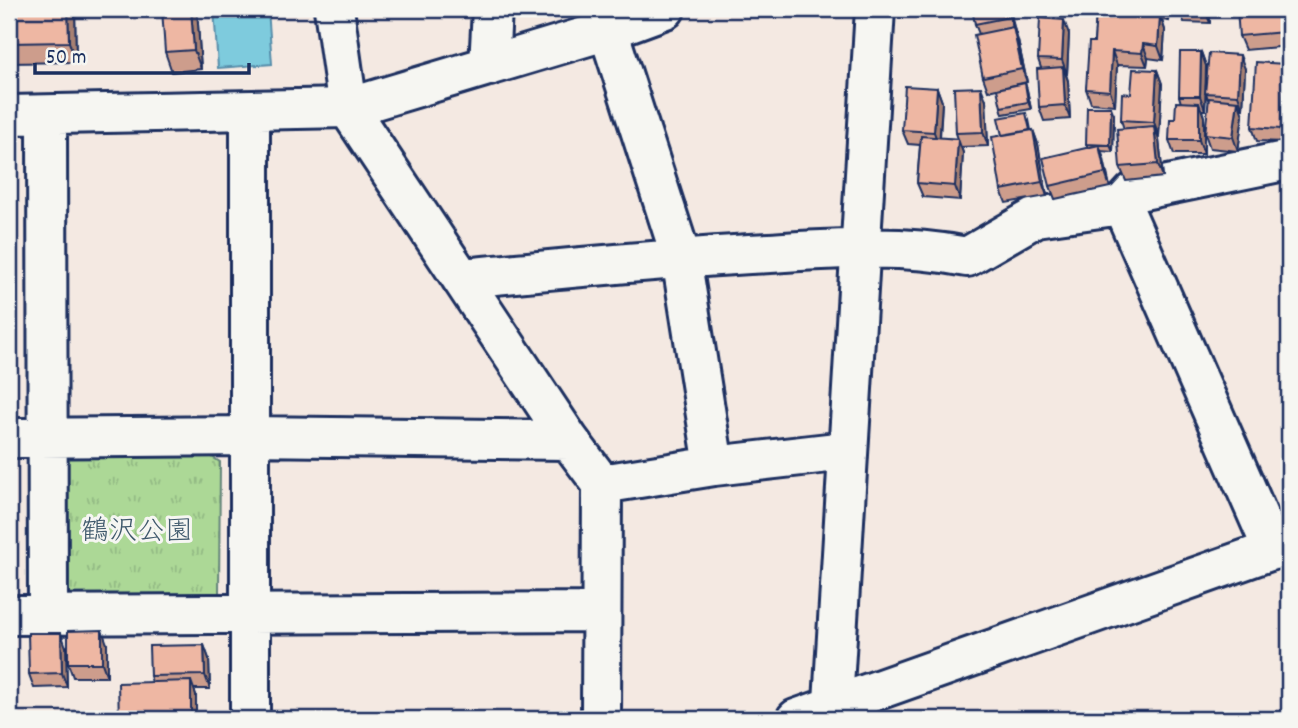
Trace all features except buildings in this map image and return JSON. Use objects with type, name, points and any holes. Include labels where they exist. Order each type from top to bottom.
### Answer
[{"type":"street","points":[[334,9],[348,108],[569,440],[602,484],[599,612],[601,719]]},
{"type":"street","points":[[489,66],[492,9]]},
{"type":"street","points":[[9,115],[348,108],[608,30],[665,9]]},
{"type":"street","points":[[874,9],[846,452],[820,715],[1281,547],[1122,205]]},
{"type":"street","points":[[608,30],[681,257],[714,466]]},
{"type":"street","points":[[250,111],[250,719]]},
{"type":"street","points":[[47,115],[48,615]]},
{"type":"street","points":[[461,278],[681,257],[859,248],[921,248],[967,257],[1036,217],[1122,205],[1134,192],[1289,160]]},
{"type":"street","points":[[9,438],[250,436],[569,440]]},
{"type":"street","points":[[602,484],[714,466],[846,452]]},
{"type":"street","points":[[9,615],[599,612]]},
{"type":"green space","name":"鶴沢公園","points":[[64,449],[202,451],[220,462],[219,594],[204,609],[66,607]]},
{"type":"water","points":[[214,9],[268,9],[272,64],[218,68]]}]
